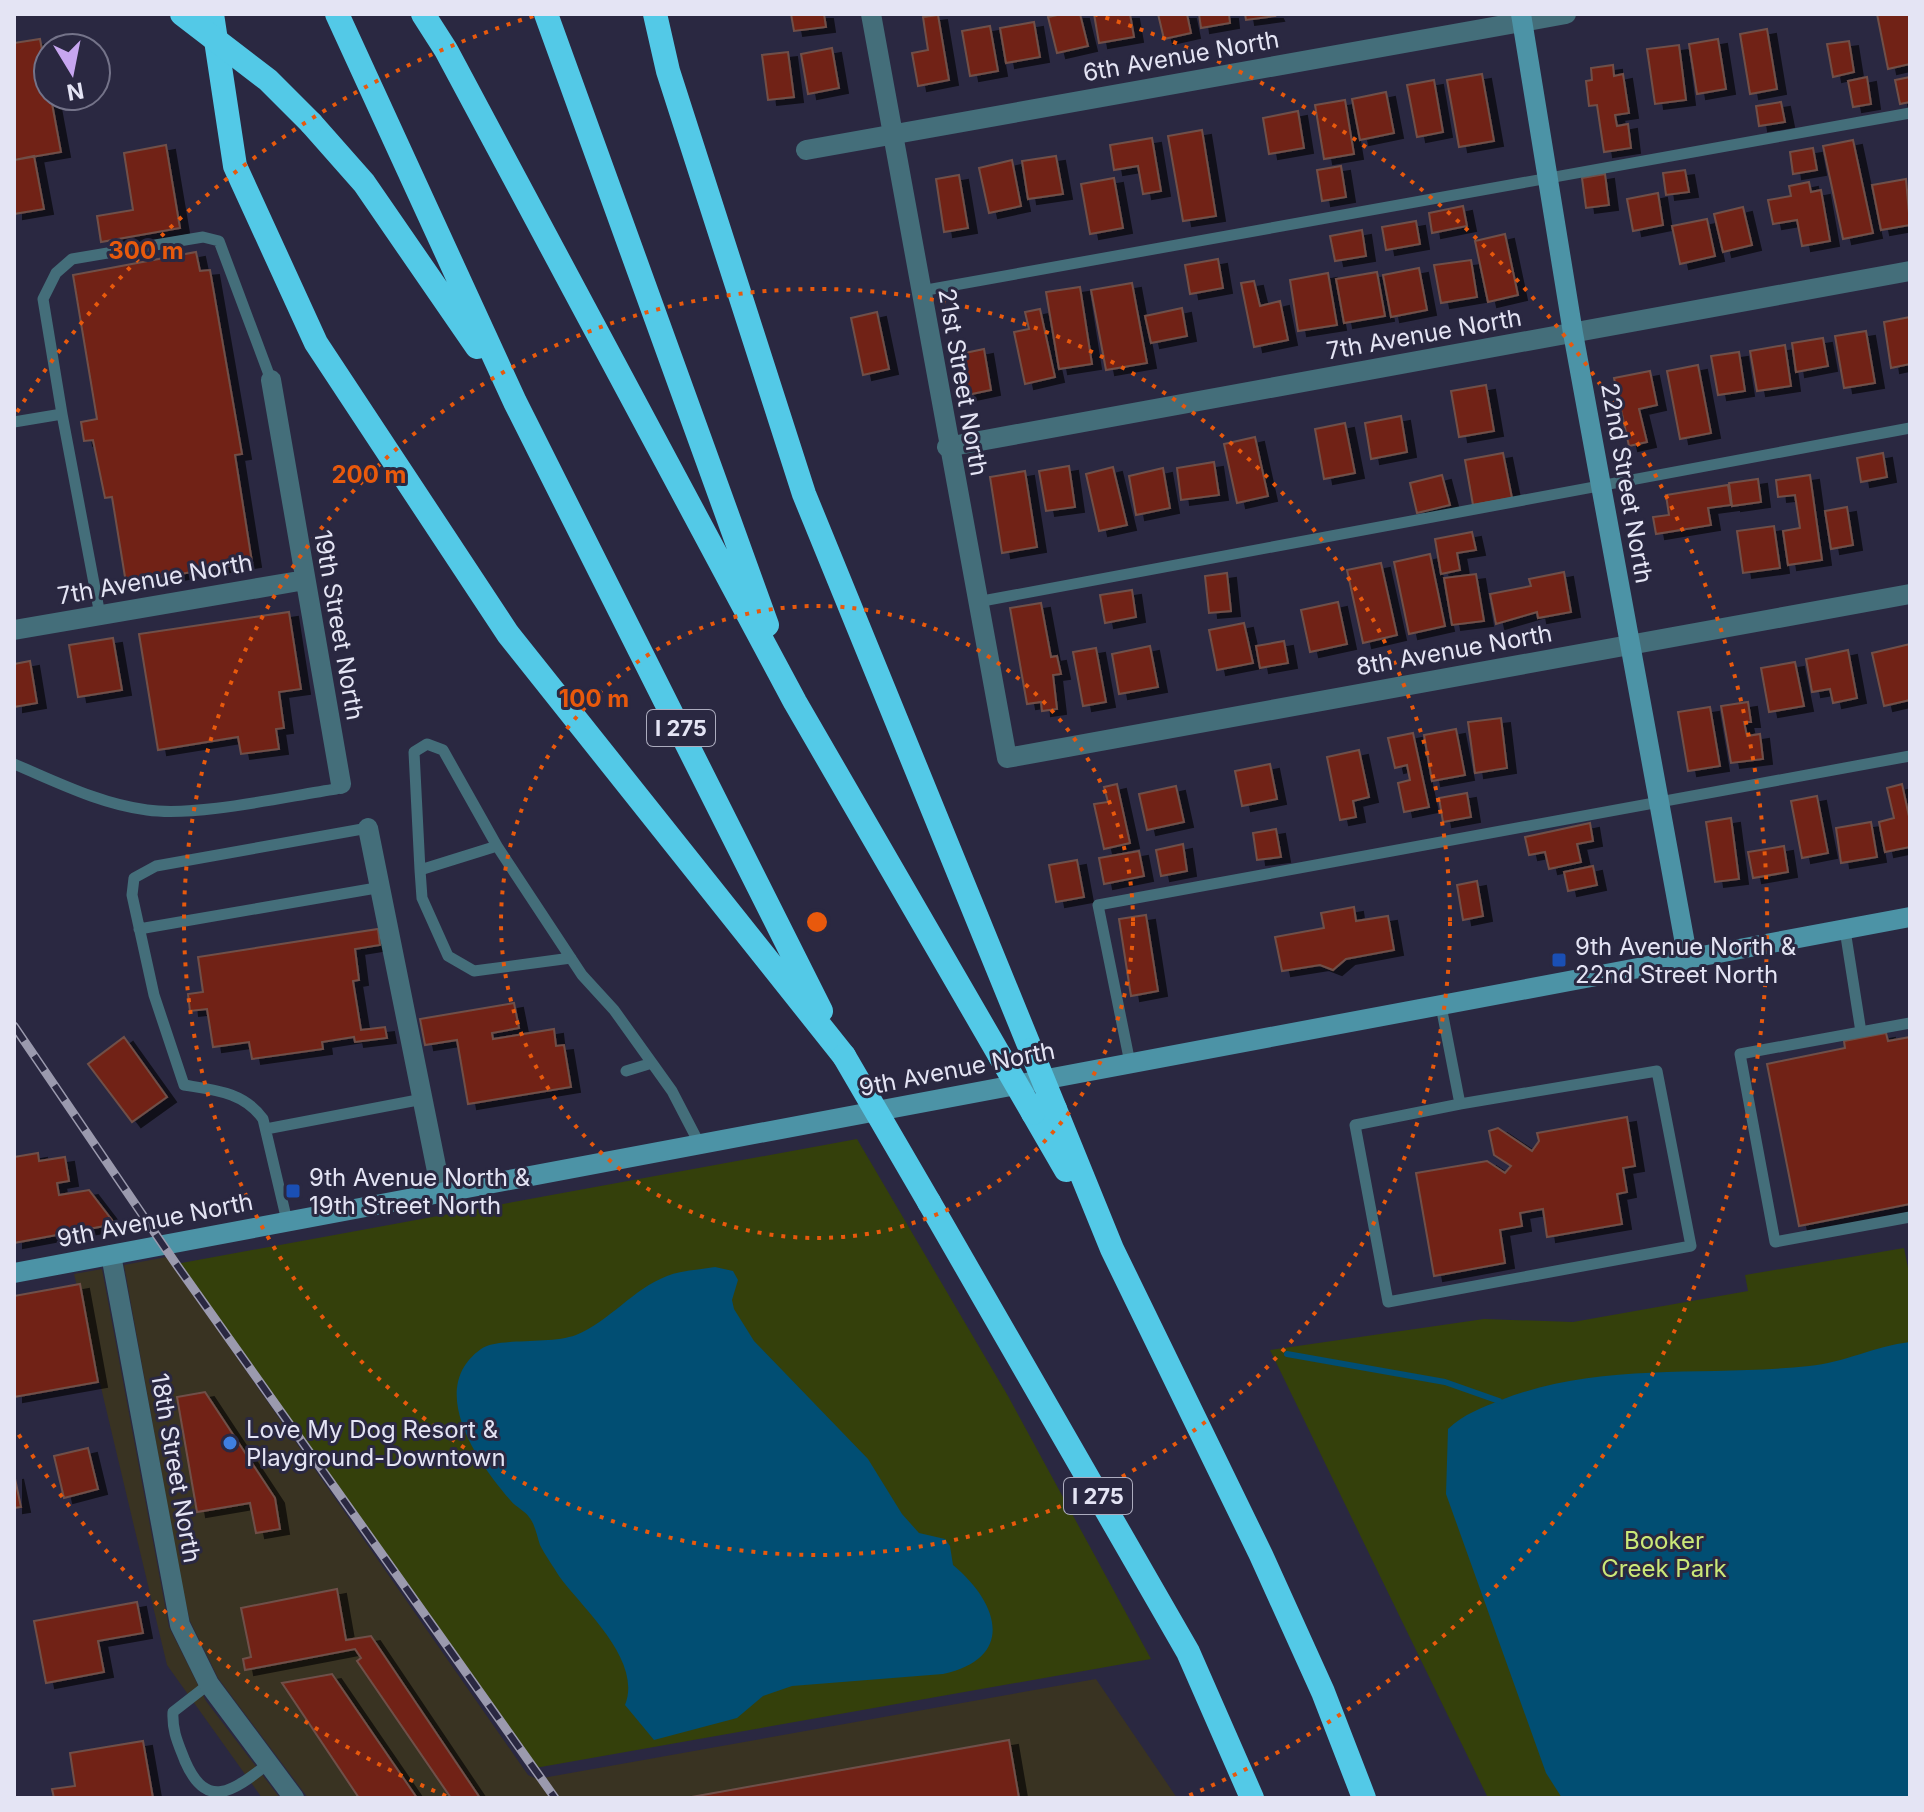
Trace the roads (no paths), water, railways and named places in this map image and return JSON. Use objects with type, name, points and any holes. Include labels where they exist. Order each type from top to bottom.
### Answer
[{"type":"highway","points":[[182,14],[268,80],[364,183],[515,402]]},
{"type":"highway","points":[[212,14],[235,166],[316,343],[508,634],[844,1056]]},
{"type":"highway","points":[[423,14],[446,50],[795,702],[1000,1056],[1044,1111],[1261,1555],[1323,1692],[1364,1798]]},
{"type":"highway","points":[[546,14],[795,702]]},
{"type":"highway","points":[[655,14],[672,84],[804,494],[1031,1050],[1044,1111]]},
{"type":"highway","name":"I 275","points":[[341,22],[515,402],[844,1056],[1188,1652],[1252,1798]]},
{"type":"street","name":"21st Street North","points":[[871,14],[947,447],[1007,758]]},
{"type":"street","name":"6th Avenue North","points":[[806,150],[1522,18],[1566,14]]},
{"type":"street","name":"22nd Street North","points":[[1522,18],[1573,333],[1688,960]]},
{"type":"street","name":"7th Avenue North","points":[[947,447],[1910,271]]},
{"type":"street","name":"19th Street North","points":[[271,380],[341,784]]},
{"type":"street","name":"7th Avenue North","points":[[14,630],[305,580]]},
{"type":"street","name":"8th Avenue North","points":[[1007,758],[1910,594]]},
{"type":"street","points":[[368,828],[441,1191]]},
{"type":"street","name":"9th Avenue North","points":[[14,1273],[1910,917]]},
{"type":"street","name":"18th Street North","points":[[111,1255],[171,1590],[180,1625],[209,1684]]},
{"type":"street","points":[[209,1684],[294,1798]]},
{"type":"lane","points":[[921,291],[1910,113]]},
{"type":"lane","points":[[100,615],[43,299],[56,273],[72,259],[203,237],[219,241],[271,380]]},
{"type":"lane","points":[[14,422],[62,414]]},
{"type":"lane","points":[[977,602],[1910,428]]},
{"type":"lane","points":[[571,958],[474,971],[448,956],[422,898],[414,752],[427,744],[443,750],[497,846],[571,958],[672,1091],[699,1143]]},
{"type":"lane","points":[[1130,1063],[1098,905],[1910,756]]},
{"type":"lane","points":[[14,764],[91,797],[147,810],[200,808],[336,789],[341,784]]},
{"type":"lane","points":[[287,1221],[266,1129],[255,1108],[230,1092],[184,1085],[154,995],[132,895],[134,878],[156,866],[368,828]]},
{"type":"lane","points":[[420,870],[497,846]]},
{"type":"lane","points":[[139,929],[382,887]]},
{"type":"lane","points":[[1845,930],[1861,1032]]},
{"type":"lane","points":[[1441,1006],[1460,1104]]},
{"type":"lane","points":[[1910,1023],[1740,1054],[1775,1242],[1910,1217]]},
{"type":"lane","points":[[626,1071],[652,1063]]},
{"type":"lane","points":[[1657,1071],[1691,1246],[1388,1302],[1355,1125],[1460,1104],[1657,1071]]},
{"type":"lane","points":[[266,1129],[423,1099]]},
{"type":"lane","points":[[209,1684],[173,1712],[172,1729],[190,1773],[202,1790],[213,1793],[234,1790],[268,1764]]},
{"type":"water","points":[[715,1267],[733,1271],[738,1280],[732,1300],[734,1309],[754,1341],[868,1459],[902,1514],[919,1533],[945,1539],[950,1546],[953,1565],[981,1596],[993,1628],[982,1656],[943,1674],[792,1686],[763,1696],[737,1718],[654,1740],[625,1705],[628,1688],[626,1670],[618,1653],[595,1619],[559,1576],[540,1545],[531,1520],[498,1485],[473,1447],[457,1405],[458,1384],[465,1365],[489,1345],[576,1335],[667,1276]]},
{"type":"water","name":"Booker Creek Park","points":[[1910,1342],[1910,1798],[1562,1798],[1546,1773],[1446,1494],[1448,1429],[1467,1415],[1501,1400],[1576,1380],[1653,1372],[1809,1366]]},
{"type":"waterway","points":[[1287,1354],[1445,1382],[1499,1401]]},
{"type":"railway","points":[[14,1026],[176,1264],[555,1798]]},
{"type":"place","name":"9th Avenue North & 22nd Street North","points":[[1559,960]]},
{"type":"place","name":"9th Avenue North & 19th Street North","points":[[293,1191]]},
{"type":"place","name":"Love My Dog Resort & Playground-Downtown","points":[[230,1443]]}]
